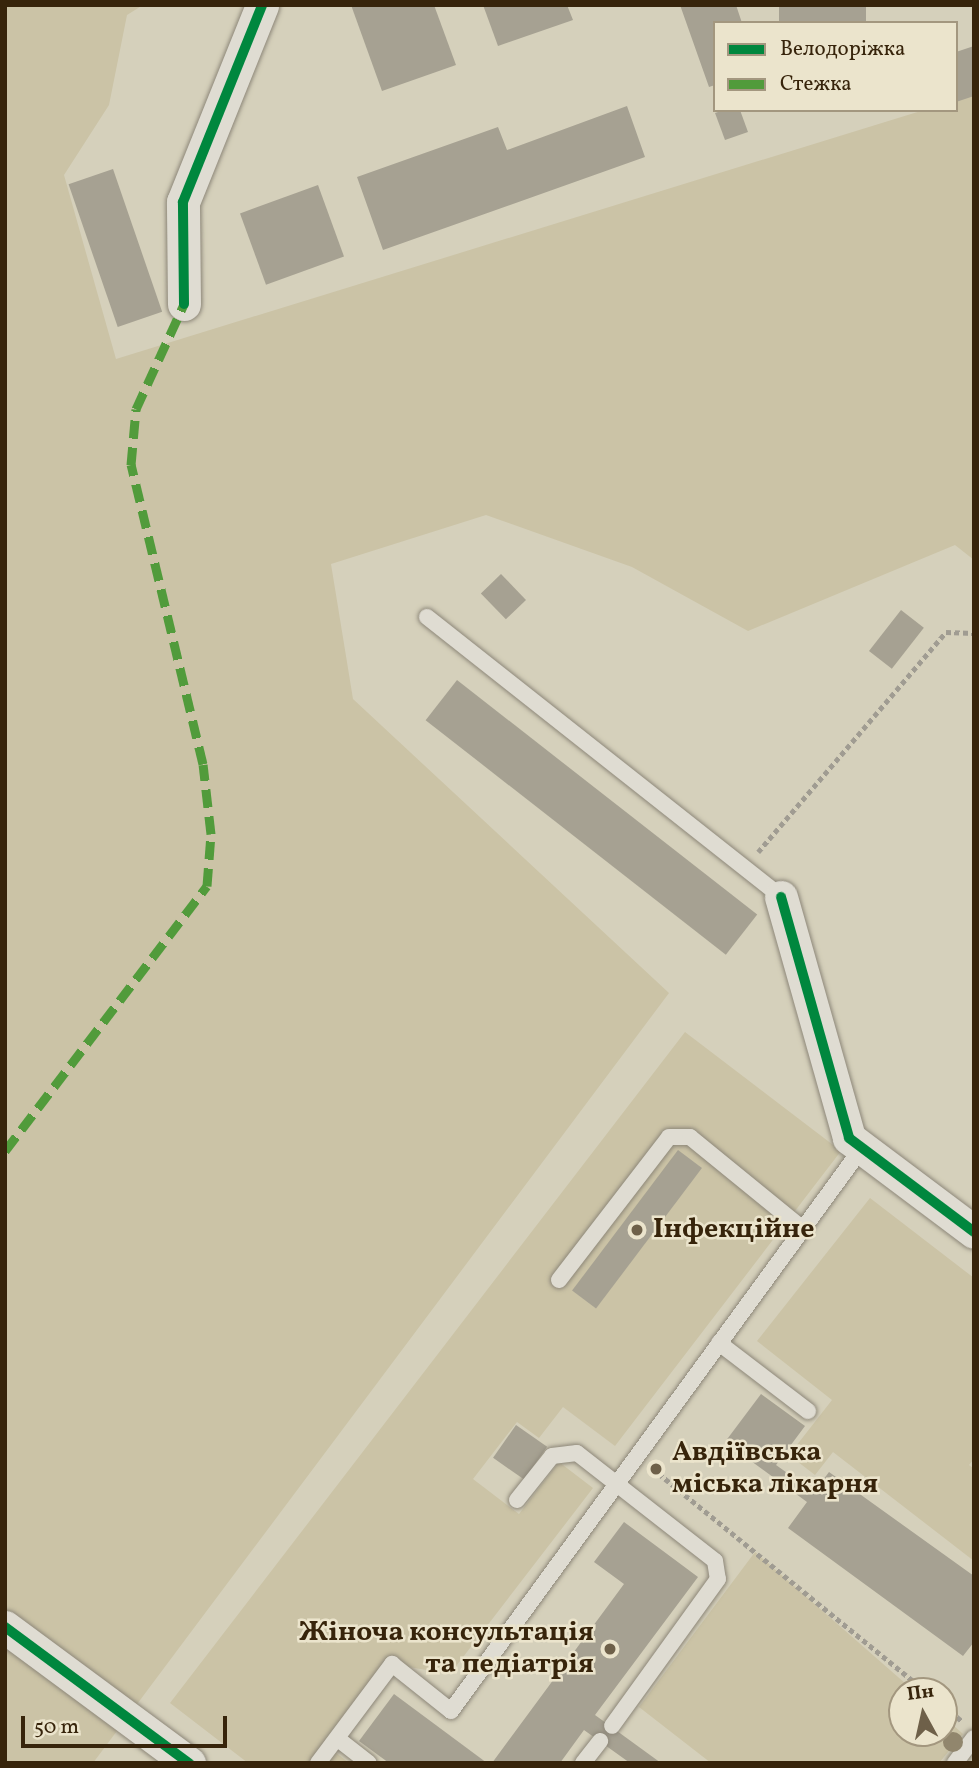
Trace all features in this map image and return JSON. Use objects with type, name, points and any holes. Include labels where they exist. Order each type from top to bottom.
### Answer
[{"type":"street","points":[[184,304],[183,202],[262,5]]},
{"type":"street","points":[[781,897],[849,1138],[974,1232]]},
{"type":"street","points":[[5,1627],[189,1763]]},
{"type":"lane","points":[[427,617],[781,897]]},
{"type":"lane","points":[[559,1280],[669,1137],[690,1137],[803,1229]]},
{"type":"lane","points":[[318,1763],[392,1664],[451,1711],[862,1148]]},
{"type":"lane","points":[[719,1343],[808,1411]]},
{"type":"lane","points":[[517,1500],[552,1456],[576,1453],[715,1561],[718,1579],[612,1726]]},
{"type":"lane","points":[[955,1763],[974,1738]]},
{"type":"lane","points":[[338,1739],[369,1763]]},
{"type":"lane","points":[[583,1763],[600,1741]]},
{"type":"path","points":[[744,868],[946,632],[974,633]]},
{"type":"path","points":[[637,1455],[908,1677]]},
{"type":"path","points":[[958,1718],[964,1723]]},
{"type":"shaded area","points":[[5,5],[143,5],[127,15],[109,105],[64,175],[116,359],[918,112],[958,112],[958,99],[974,95],[974,560],[955,545],[748,631],[632,567],[486,515],[331,564],[353,699],[669,993],[93,1763],[5,1763]]},
{"type":"shaded area","points":[[685,1032],[841,1151],[615,1446],[563,1407],[539,1438],[517,1422],[473,1479],[519,1514],[559,1462],[593,1488],[450,1674],[391,1664],[330,1748],[349,1763],[248,1763],[170,1703]]},
{"type":"shaded area","points":[[870,1198],[974,1278],[974,1459],[969,1465],[974,1469],[974,1561],[833,1452],[815,1475],[789,1455],[832,1400],[757,1341]]},
{"type":"shaded area","points":[[755,1552],[898,1677],[888,1677],[888,1747],[952,1747],[939,1763],[711,1763],[639,1707]]},
{"type":"building","points":[[351,5],[434,5],[456,65],[382,91]]},
{"type":"building","points":[[483,5],[567,5],[573,20],[498,46]]},
{"type":"building","points":[[680,5],[736,5],[741,21],[713,21],[713,86],[709,87]]},
{"type":"building","points":[[779,5],[866,5],[866,21],[779,21]]},
{"type":"building","points":[[974,46],[974,96],[958,101],[958,51]]},
{"type":"building","points":[[627,106],[645,157],[383,250],[357,177],[498,127],[507,150]]},
{"type":"building","points":[[741,112],[748,132],[725,140],[715,113]]},
{"type":"building","points":[[113,169],[162,312],[118,327],[69,184]]},
{"type":"building","points":[[318,185],[344,256],[266,285],[240,213]]},
{"type":"building","points":[[501,574],[526,600],[506,619],[481,593]]},
{"type":"building","points":[[901,610],[924,628],[892,669],[869,651]]},
{"type":"building","points":[[457,680],[757,915],[726,955],[426,720]]},
{"type":"building","name":"Інфекційне","points":[[678,1150],[702,1168],[596,1309],[572,1291]]},
{"type":"building","points":[[761,1394],[805,1426],[776,1465],[814,1492],[829,1472],[974,1576],[974,1642],[963,1656],[788,1528],[807,1502],[725,1442]]},
{"type":"building","points":[[516,1425],[547,1447],[524,1480],[493,1458]]},
{"type":"building","name":"Жіноча консультація та педіатрія","points":[[624,1522],[698,1577],[595,1715],[661,1763],[630,1763],[584,1730],[560,1763],[492,1763],[624,1584],[594,1562]]},
{"type":"building","name":"Жіноча консультація та педіатрія","points":[[394,1694],[487,1763],[389,1763],[359,1741]]},
{"type":"marked path","points":[[5,1151],[207,886],[211,834],[203,764],[131,465],[136,409],[184,304]]},
{"type":"cycle path","points":[[184,304],[183,202],[262,5]]},
{"type":"cycle path","points":[[781,897],[849,1138],[974,1232]]},
{"type":"cycle path","points":[[5,1627],[189,1763]]},
{"type":"place","name":"Інфекційне","points":[[637,1230]]},
{"type":"place","name":"Авдіївська міська лікарня","points":[[656,1469]]},
{"type":"place","name":"Жіноча консультація та педіатрія","points":[[610,1649]]}]
